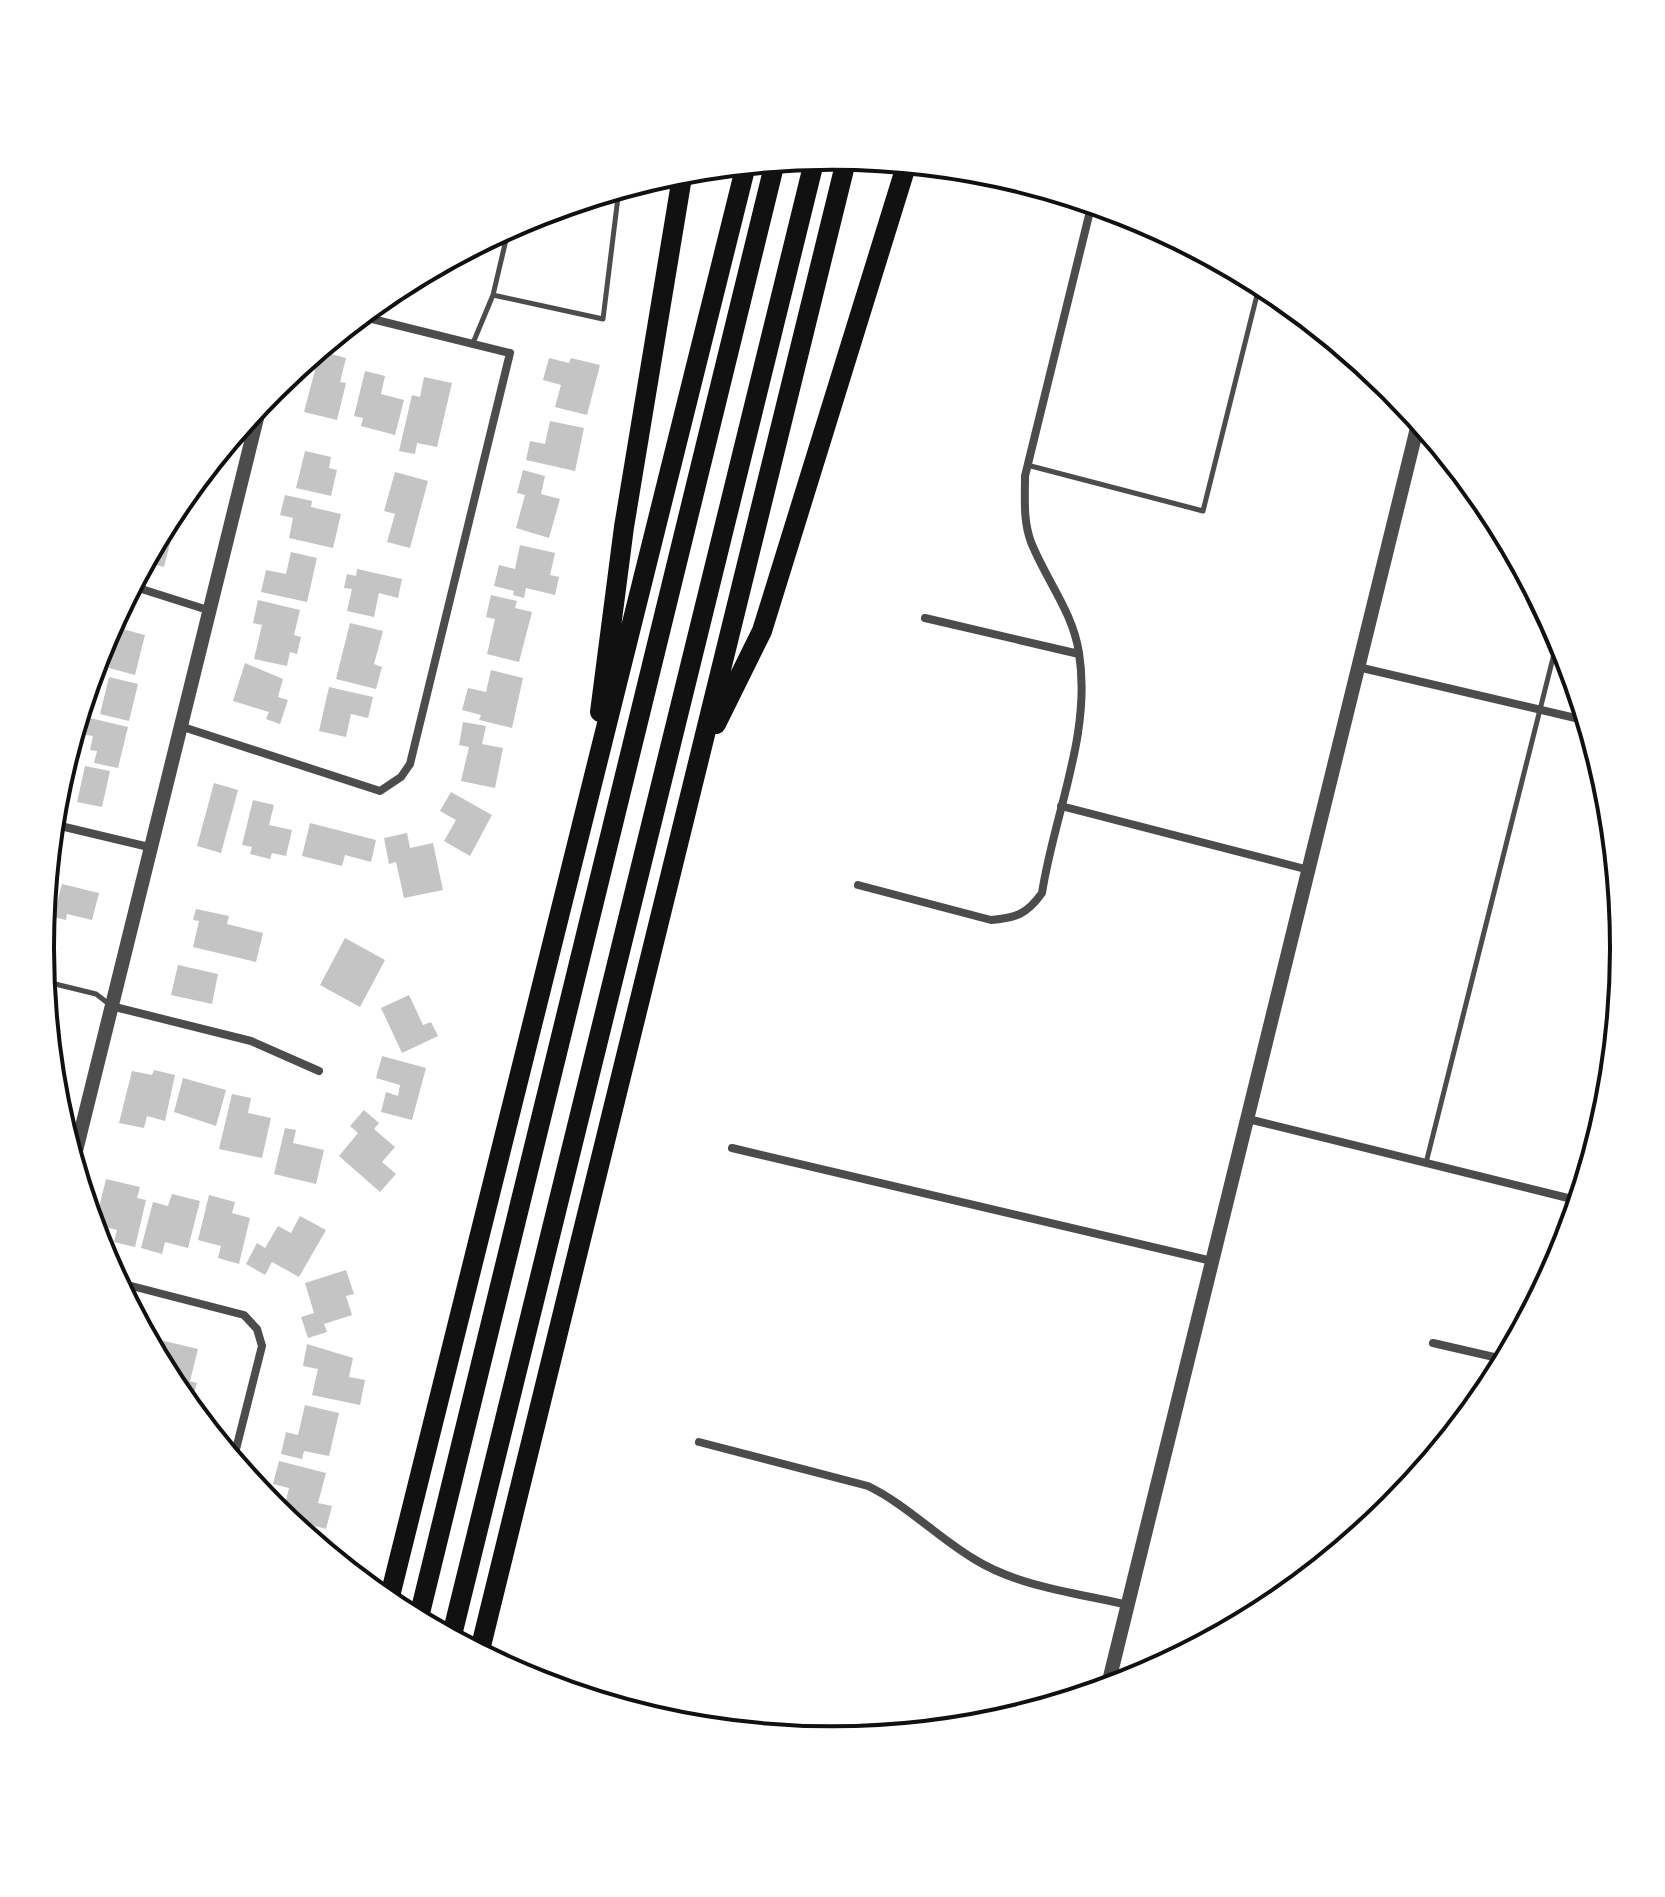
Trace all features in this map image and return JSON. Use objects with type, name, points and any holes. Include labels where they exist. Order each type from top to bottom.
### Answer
[{"type":"highway","points":[[482,1644],[844,170]]},
{"type":"highway","points":[[454,1629],[812,171]]},
{"type":"highway","points":[[421,1609],[772,173]]},
{"type":"highway","points":[[698,760],[762,631],[904,174]]},
{"type":"highway","points":[[392,1590],[743,176]]},
{"type":"highway","points":[[587,812],[624,527],[681,185]]},
{"type":"street","points":[[858,885],[991,920],[1013,919],[1029,911],[1042,893],[1082,698],[1079,654],[1071,622],[1030,540],[1024,509],[1027,465],[1089,213]]},
{"type":"street","points":[[183,727],[380,791],[401,777],[410,764],[510,353],[375,320]]},
{"type":"street","points":[[75,1125],[153,848],[255,426]]},
{"type":"street","points":[[1110,1676],[1416,433]]},
{"type":"street","points":[[142,589],[212,612]]},
{"type":"street","points":[[925,618],[1079,654]]},
{"type":"street","points":[[1358,667],[1576,718]]},
{"type":"street","points":[[1061,806],[1309,870]]},
{"type":"street","points":[[64,827],[153,848]]},
{"type":"street","points":[[111,1006],[251,1041],[319,1071]]},
{"type":"street","points":[[1248,1119],[1570,1199]]},
{"type":"street","points":[[732,1148],[1212,1261]]},
{"type":"street","points":[[131,1286],[244,1315],[257,1329],[262,1346],[236,1448]]},
{"type":"street","points":[[1433,1343],[1495,1357]]},
{"type":"street","points":[[699,1442],[868,1486],[893,1498],[976,1560],[1016,1578],[1128,1605]]},
{"type":"lane","points":[[493,295],[603,319],[618,201]]},
{"type":"lane","points":[[472,344],[493,295],[505,242]]},
{"type":"lane","points":[[1027,465],[1203,511],[1257,296]]},
{"type":"lane","points":[[1426,1163],[1554,656]]},
{"type":"lane","points":[[55,984],[96,994],[111,1006]]},
{"type":"building","points":[[330,354],[346,358],[340,382],[346,383],[337,420],[304,412],[316,366]]},
{"type":"building","points":[[549,358],[569,363],[571,358],[600,365],[587,415],[555,407],[561,385],[543,380]]},
{"type":"building","points":[[365,371],[385,376],[381,394],[404,400],[395,435],[361,426],[363,418],[354,416]]},
{"type":"building","points":[[424,377],[452,383],[437,447],[417,443],[415,454],[399,451],[412,395],[420,397]]},
{"type":"building","points":[[550,421],[584,428],[575,471],[526,460],[530,441],[545,444]]},
{"type":"building","points":[[305,451],[331,457],[329,468],[337,470],[331,496],[296,488]]},
{"type":"building","points":[[523,470],[545,476],[541,494],[560,499],[549,538],[516,528],[525,495],[517,493]]},
{"type":"building","points":[[395,472],[428,481],[410,548],[387,542],[395,514],[384,511]]},
{"type":"building","points":[[285,495],[312,501],[311,507],[341,514],[333,548],[289,538],[293,518],[280,515]]},
{"type":"building","points":[[172,537],[164,567],[155,565]]},
{"type":"building","points":[[520,545],[555,553],[550,575],[559,577],[555,595],[526,588],[524,598],[513,595],[514,591],[494,586],[499,565],[515,569]]},
{"type":"building","points":[[291,552],[317,558],[307,602],[261,592],[266,570],[286,574]]},
{"type":"building","points":[[357,569],[402,579],[398,598],[379,593],[374,617],[347,611],[352,589],[344,588],[347,574],[356,576]]},
{"type":"building","points":[[491,595],[517,601],[515,608],[532,612],[519,662],[487,654],[495,619],[486,617]]},
{"type":"building","points":[[258,600],[300,610],[294,635],[301,637],[297,654],[290,652],[287,666],[254,659],[262,625],[253,623]]},
{"type":"building","points":[[350,623],[383,631],[374,664],[382,667],[376,689],[336,679]]},
{"type":"building","points":[[123,629],[145,635],[135,675],[109,668]]},
{"type":"building","points":[[245,663],[283,679],[278,697],[288,700],[280,724],[266,719],[269,712],[233,701]]},
{"type":"building","points":[[491,670],[523,678],[512,728],[479,720],[481,715],[462,710],[468,688],[486,692]]},
{"type":"building","points":[[109,677],[138,684],[129,721],[100,714]]},
{"type":"building","points":[[329,687],[373,697],[368,718],[351,714],[346,737],[319,731]]},
{"type":"building","points":[[90,718],[128,727],[118,768],[94,763],[97,751],[90,750],[93,736],[86,735]]},
{"type":"building","points":[[463,722],[486,726],[482,744],[503,748],[495,788],[461,781],[469,747],[459,745]]},
{"type":"building","points":[[85,766],[110,771],[102,807],[77,802]]},
{"type":"building","points":[[214,783],[238,790],[221,853],[197,846]]},
{"type":"building","points":[[451,792],[492,815],[470,856],[444,841],[456,820],[440,811]]},
{"type":"building","points":[[253,800],[274,805],[269,825],[292,830],[286,856],[272,853],[270,859],[250,854],[252,847],[242,845]]},
{"type":"building","points":[[310,823],[376,840],[371,862],[345,855],[342,866],[302,856]]},
{"type":"building","points":[[407,833],[410,848],[433,843],[443,890],[404,898],[396,862],[389,864],[384,838]]},
{"type":"building","points":[[62,884],[99,893],[92,920],[67,914],[66,920],[55,918]]},
{"type":"building","points":[[196,909],[229,916],[227,924],[263,933],[256,962],[193,947],[199,921],[193,920]]},
{"type":"building","points":[[345,938],[385,960],[360,1007],[320,985]]},
{"type":"building","points":[[178,965],[218,974],[212,1004],[171,995]]},
{"type":"building","points":[[409,995],[423,1025],[431,1022],[438,1036],[402,1053],[381,1008]]},
{"type":"building","points":[[382,1056],[426,1068],[412,1120],[381,1112],[386,1092],[398,1096],[400,1085],[376,1078]]},
{"type":"building","points":[[154,1070],[175,1075],[165,1121],[147,1116],[144,1128],[119,1123],[132,1071],[152,1075]]},
{"type":"building","points":[[183,1078],[226,1090],[216,1126],[174,1112]]},
{"type":"building","points":[[232,1094],[251,1098],[248,1113],[271,1118],[262,1158],[219,1149]]},
{"type":"building","points":[[364,1110],[379,1123],[374,1129],[395,1147],[382,1162],[396,1174],[380,1192],[339,1156],[358,1133],[350,1126]]},
{"type":"building","points":[[285,1128],[296,1130],[293,1143],[324,1150],[316,1184],[274,1174]]},
{"type":"building","points":[[106,1179],[140,1187],[137,1198],[146,1200],[135,1247],[114,1242],[117,1230],[106,1227],[99,1209]]},
{"type":"building","points":[[172,1194],[200,1201],[188,1248],[165,1242],[162,1254],[141,1248],[153,1202],[168,1206]]},
{"type":"building","points":[[209,1195],[235,1202],[232,1213],[250,1218],[239,1264],[218,1258],[221,1246],[198,1240]]},
{"type":"building","points":[[300,1216],[326,1230],[299,1277],[272,1262],[265,1275],[246,1264],[257,1243],[265,1248],[278,1226],[291,1233]]},
{"type":"building","points":[[346,1270],[354,1294],[346,1296],[352,1315],[324,1324],[327,1332],[308,1338],[301,1317],[314,1313],[305,1283]]},
{"type":"building","points":[[159,1340],[198,1349],[190,1381],[197,1383],[194,1393]]},
{"type":"building","points":[[307,1344],[353,1358],[349,1377],[365,1380],[360,1405],[312,1395],[318,1369],[303,1366]]},
{"type":"building","points":[[305,1405],[339,1413],[329,1456],[304,1451],[302,1459],[281,1454],[286,1432],[298,1435]]},
{"type":"building","points":[[279,1461],[326,1473],[318,1503],[332,1506],[326,1529],[309,1524],[286,1502],[289,1488],[273,1484]]}]
